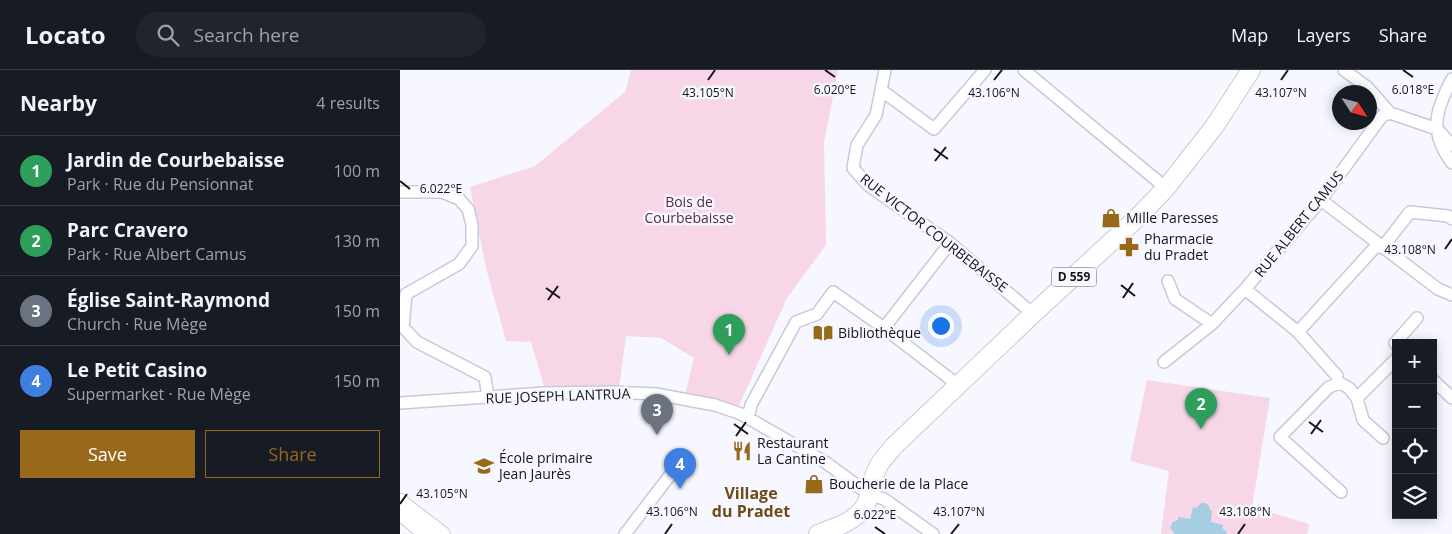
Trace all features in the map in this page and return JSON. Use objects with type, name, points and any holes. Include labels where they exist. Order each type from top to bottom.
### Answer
[{"type":"main road","name":"D 559","points":[[818,534],[846,522],[858,514],[866,505],[877,467],[893,447],[1137,218],[1166,188],[1214,127],[1251,70]]},
{"type":"street","points":[[885,70],[881,90],[934,129],[985,70]]},
{"type":"street","points":[[1024,70],[1166,188]]},
{"type":"street","points":[[1344,70],[1367,87],[1390,113],[1437,129],[1452,145]]},
{"type":"street","points":[[1452,79],[1436,118],[1437,129],[1444,152],[1452,163]]},
{"type":"street","name":"RUE VICTOR COURBEBAISSE","points":[[881,90],[876,115],[857,145],[853,168],[868,185],[950,243],[1033,314]]},
{"type":"street","name":"RUE ALBERT CAMUS","points":[[1164,362],[1212,324],[1245,290],[1321,200],[1382,116],[1390,113]]},
{"type":"street","points":[[400,192],[442,192],[459,199],[468,209],[472,226],[472,246],[459,264],[406,294],[404,327],[417,342],[484,377],[488,398]]},
{"type":"street","points":[[1321,200],[1438,289],[1452,295]]},
{"type":"street","points":[[1298,332],[1410,212],[1448,216],[1452,219]]},
{"type":"street","points":[[884,328],[950,243]]},
{"type":"street","points":[[1168,281],[1175,299],[1212,324]]},
{"type":"street","points":[[1245,290],[1298,332],[1338,380],[1349,388],[1357,398],[1363,420],[1383,438]]},
{"type":"street","points":[[745,416],[796,322],[817,314],[833,292],[884,328],[958,385]]},
{"type":"street","points":[[1399,339],[1417,318]]},
{"type":"street","points":[[1357,398],[1392,363]]},
{"type":"street","points":[[1338,380],[1280,437],[1341,492]]},
{"type":"street","points":[[1437,384],[1452,398]]},
{"type":"street","name":"RUE JOSEPH LANTRUA","points":[[400,403],[554,393],[611,392],[656,394],[715,405],[745,416],[826,462],[870,495],[884,499],[933,534]]},
{"type":"street","points":[[625,534],[674,470]]},
{"type":"street","points":[[400,501],[443,534]]},
{"type":"street","points":[[400,514],[426,534]]},
{"type":"green space","name":"Bois de Courbebaisse","points":[[631,70],[838,70],[824,143],[826,245],[787,298],[738,408],[685,395],[694,358],[661,338],[626,336],[619,388],[544,386],[531,342],[506,341],[486,268],[470,187],[535,166],[625,92]]},
{"type":"green space","points":[[1147,380],[1270,398],[1252,507],[1309,524],[1307,534],[1161,534],[1169,471],[1130,461]]},
{"type":"water","points":[[1201,503],[1205,503],[1212,511],[1211,522],[1223,525],[1222,528],[1227,534],[1175,534],[1170,528],[1173,522],[1178,520],[1178,517],[1190,519],[1193,507],[1196,508]]},
{"type":"place","name":"Mille Paresses","points":[[1111,218]]},
{"type":"place","name":"Pharmacie du Pradet","points":[[1129,247]]},
{"type":"place","name":"Bibliothèque","points":[[823,333]]},
{"type":"place","name":"Jardin de Courbebaisse","points":[[729,355]]},
{"type":"place","name":"Parc Cravero","points":[[1201,429]]},
{"type":"place","name":"Église Saint-Raymond","points":[[657,435]]},
{"type":"place","name":"Restaurant La Cantine","points":[[742,451]]},
{"type":"place","name":"École primaire Jean Jaurès","points":[[484,466]]},
{"type":"place","name":"Boucherie de la Place","points":[[814,484]]},
{"type":"place","name":"Le Petit Casino","points":[[680,489]]},
{"type":"district","name":"Village du Pradet","points":[[751,502]]}]
